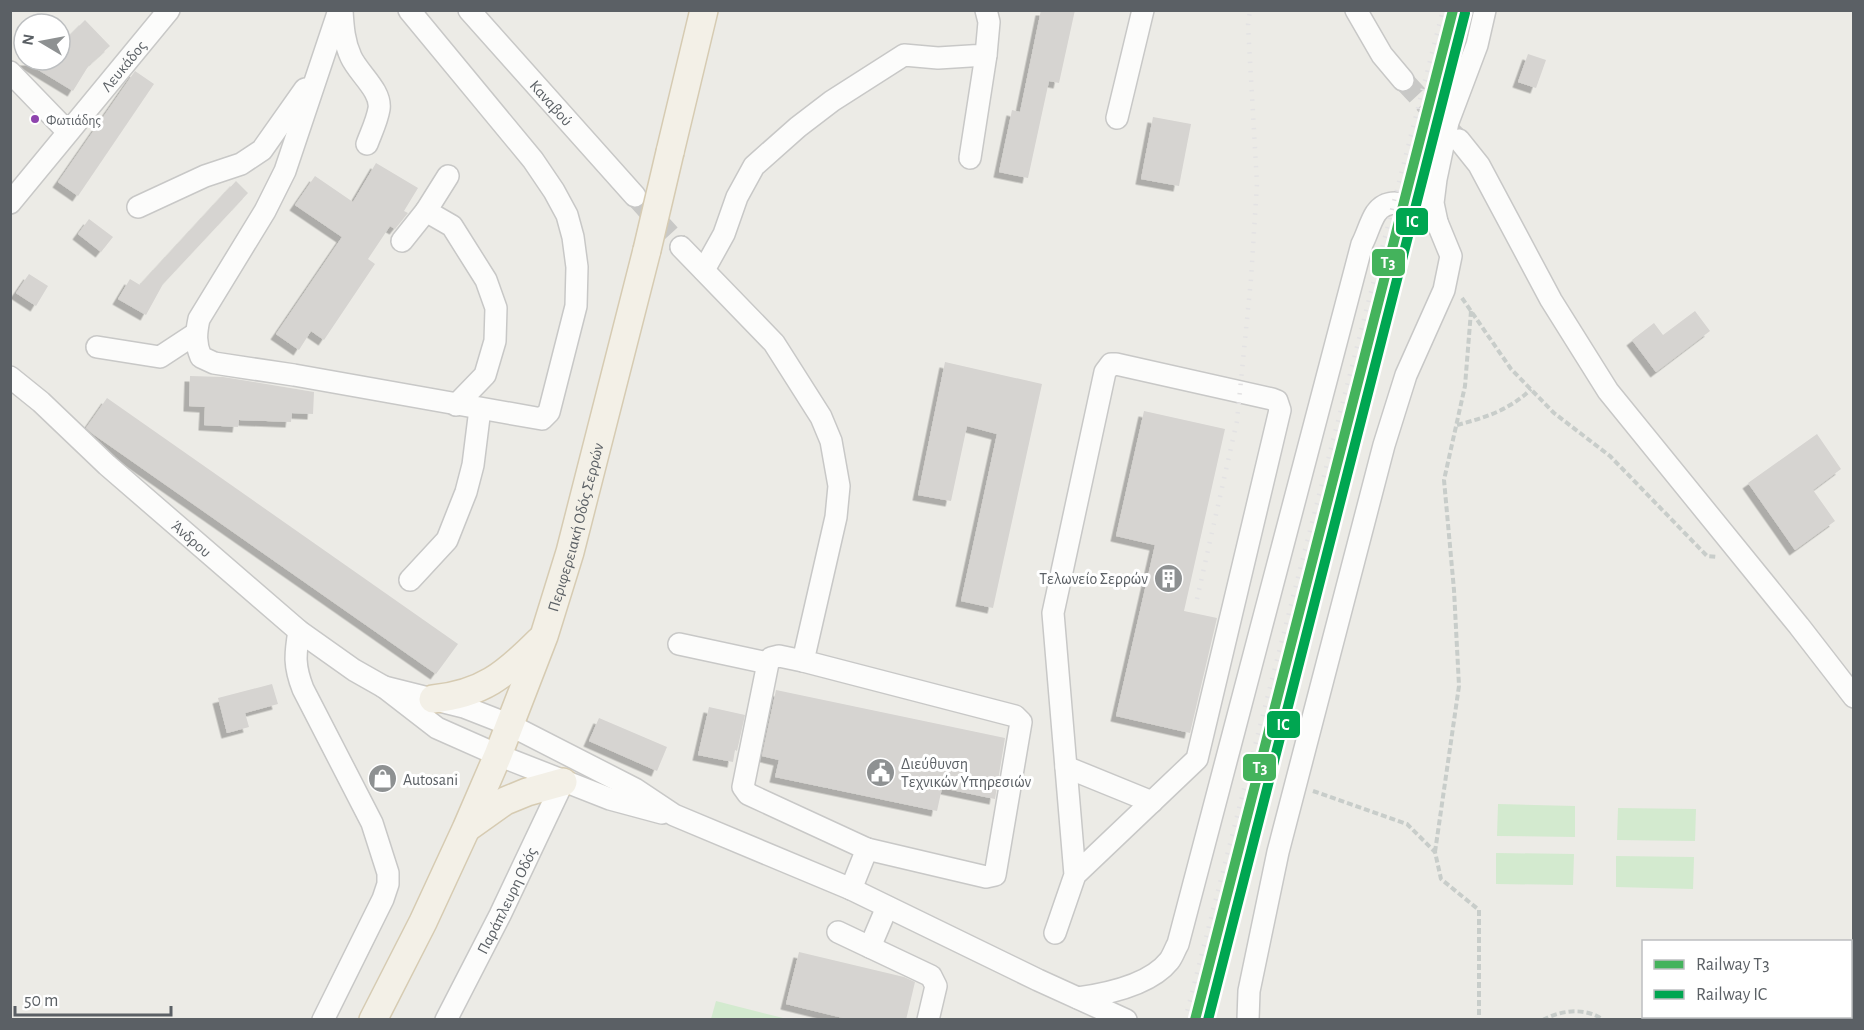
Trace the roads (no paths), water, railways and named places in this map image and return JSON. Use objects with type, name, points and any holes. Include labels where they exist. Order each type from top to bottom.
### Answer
[{"type":"main road","name":"Περιφερειακή Οδός Σερρών","points":[[374,1020],[466,829],[498,755],[544,636],[570,552],[647,250],[704,10]]},
{"type":"main road","points":[[433,699],[457,696],[481,687],[523,657],[544,636]]},
{"type":"main road","points":[[466,829],[506,801],[527,792],[563,782]]},
{"type":"street","name":"Λευκάδος","points":[[10,203],[169,10]]},
{"type":"street","points":[[340,10],[285,171],[265,211],[199,319],[195,334],[201,357],[214,363],[542,419],[549,412],[576,306],[577,267],[567,215],[554,191],[532,160],[409,10]]},
{"type":"street","points":[[340,10],[344,36],[351,58],[365,80],[377,93],[380,108],[367,144]]},
{"type":"street","name":"Καναβού","points":[[470,10],[634,196]]},
{"type":"street","points":[[970,158],[986,55],[989,22],[986,10]]},
{"type":"street","points":[[1117,118],[1143,10]]},
{"type":"street","points":[[1356,10],[1382,56],[1403,80]]},
{"type":"street","points":[[1248,1020],[1249,991],[1278,852],[1384,445],[1406,375],[1423,335],[1436,312],[1446,279],[1451,256],[1437,222],[1433,203],[1448,122],[1477,45],[1485,10]]},
{"type":"street","points":[[704,270],[724,234],[737,197],[754,166],[806,120],[904,55],[938,58],[986,55]]},
{"type":"street","points":[[138,207],[206,176],[241,164],[262,150],[318,71]]},
{"type":"street","points":[[10,72],[68,132]]},
{"type":"street","points":[[1459,140],[1479,165],[1551,300],[1608,391],[1854,697]]},
{"type":"street","points":[[402,241],[426,211],[448,176]]},
{"type":"street","points":[[1078,998],[1098,995],[1141,982],[1169,961],[1178,944],[1362,244],[1376,214],[1383,206],[1394,203],[1420,211],[1437,222]]},
{"type":"street","points":[[426,211],[452,226],[486,280],[496,308],[495,341],[485,375],[456,405]]},
{"type":"street","points":[[681,247],[774,344],[820,417],[831,441],[839,486],[836,517],[803,661]]},
{"type":"street","points":[[97,347],[160,357],[195,334]]},
{"type":"street","points":[[1055,933],[1075,875],[1053,613],[1107,367],[1116,364],[1277,401],[1280,410],[1197,759],[1075,875]]},
{"type":"street","name":"Άνδρου","points":[[10,377],[41,402],[107,465],[299,631],[354,670],[384,687]]},
{"type":"street","points":[[10,384],[41,402]]},
{"type":"street","points":[[410,580],[447,540],[466,492],[473,465],[480,409]]},
{"type":"street","points":[[299,631],[294,658],[296,672],[372,823],[388,873],[388,884],[383,899],[323,1020]]},
{"type":"street","points":[[679,644],[768,663]]},
{"type":"street","points":[[775,656],[803,661],[1015,716],[1021,722],[994,874],[986,878],[867,849],[745,791],[743,783],[768,663],[775,656]]},
{"type":"street","points":[[384,687],[437,728],[563,782],[627,805],[674,815],[851,889],[1126,1020]]},
{"type":"street","points":[[384,687],[464,707],[510,725],[635,789],[674,815]]},
{"type":"street","points":[[1066,767],[1152,802]]},
{"type":"street","name":"Παράπλευρη Οδός","points":[[446,1020],[500,915],[563,782]]},
{"type":"street","points":[[851,889],[867,849]]},
{"type":"street","points":[[870,947],[887,907]]},
{"type":"street","points":[[838,932],[931,976],[936,986],[928,1020]]},
{"type":"tunnel","points":[[1403,80],[1458,139]]},
{"type":"tunnel","points":[[635,196],[681,247]]},
{"type":"railway","points":[[1197,599],[1237,421],[1251,279],[1257,184],[1248,25],[1250,10]]},
{"type":"railway","points":[[1185,1020],[1443,10]]},
{"type":"rail line","name":"T3","points":[[1195,1020],[1453,10]]},
{"type":"rail line","name":"IC","points":[[1208,1020],[1465,13]]},
{"type":"place","name":"Φωτιάδης","points":[[35,119]]},
{"type":"place","name":"Τελωνείο Σερρών","points":[[1169,578]]},
{"type":"place","name":"Διεύθυνση Τεχνικών Υπηρεσιών","points":[[880,772]]},
{"type":"place","name":"Autosani","points":[[382,779]]}]
